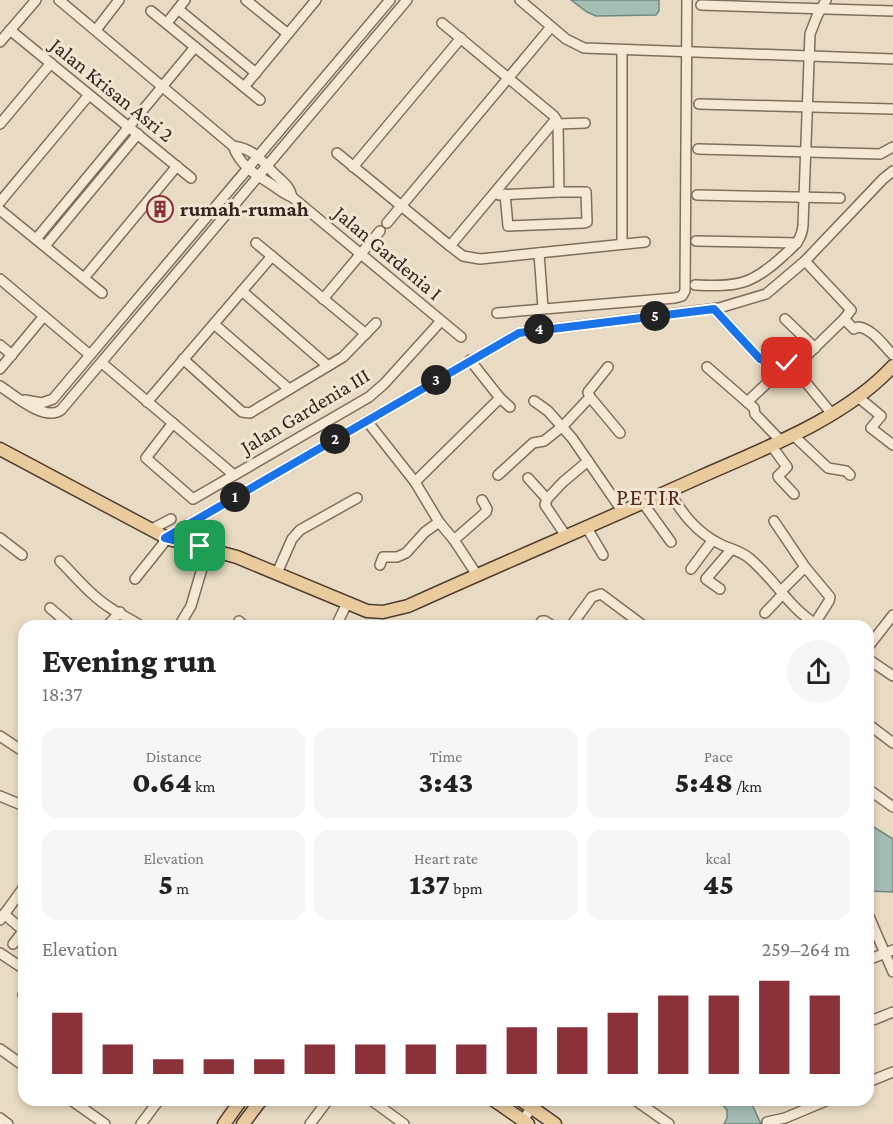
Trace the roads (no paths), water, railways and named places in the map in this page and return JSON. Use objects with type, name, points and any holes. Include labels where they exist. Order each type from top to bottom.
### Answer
[{"type":"main road","points":[[0,449],[159,534],[237,557],[367,611],[391,611],[408,606],[587,528],[776,442],[832,414],[858,397],[893,366]]},
{"type":"main road","points":[[224,1124],[238,1106]]},
{"type":"main road","points":[[243,1124],[256,1106]]},
{"type":"main road","points":[[502,1106],[522,1120]]},
{"type":"main road","points":[[534,1106],[555,1124]]},
{"type":"street","points":[[0,42],[36,0]]},
{"type":"street","points":[[59,0],[233,146]]},
{"type":"street","points":[[96,30],[119,0]]},
{"type":"street","points":[[167,24],[185,0]]},
{"type":"street","points":[[246,0],[288,34]]},
{"type":"street","points":[[244,87],[316,0]]},
{"type":"street","points":[[22,399],[46,403],[53,399],[390,0]]},
{"type":"street","points":[[0,386],[42,413],[57,413],[259,178],[407,0]]},
{"type":"street","points":[[520,0],[551,27],[578,46],[591,49],[893,58]]},
{"type":"street","points":[[497,313],[675,298],[682,296],[686,291],[687,0]]},
{"type":"street","points":[[695,285],[726,286],[753,279],[770,268],[797,243],[803,233],[809,55],[813,26],[824,4]]},
{"type":"street","points":[[701,5],[824,4],[893,11]]},
{"type":"street","points":[[178,9],[256,73]]},
{"type":"street","points":[[151,11],[260,100]]},
{"type":"street","points":[[442,22],[557,122],[585,123]]},
{"type":"street","points":[[387,223],[551,27]]},
{"type":"street","name":"Jalan Krisan Asri 2","points":[[10,30],[191,178]]},
{"type":"street","points":[[353,167],[461,38]]},
{"type":"street","points":[[36,239],[195,47]]},
{"type":"street","points":[[622,50],[622,244]]},
{"type":"street","points":[[0,124],[51,63]]},
{"type":"street","points":[[0,202],[89,94]]},
{"type":"street","points":[[699,104],[893,109]]},
{"type":"street","points":[[557,122],[560,192]]},
{"type":"street","points":[[450,246],[557,122]]},
{"type":"street","points":[[45,246],[138,134]]},
{"type":"street","name":"Jalan Gardenia I","points":[[274,181],[269,166],[259,157],[243,147],[233,146],[236,155],[259,178],[288,186],[292,197],[461,338]]},
{"type":"street","points":[[698,149],[880,154],[893,147]]},
{"type":"street","points":[[337,153],[463,256],[474,259],[645,242]]},
{"type":"street","points":[[84,278],[177,166]]},
{"type":"street","points":[[159,534],[367,421],[470,360],[525,332],[714,309],[771,292],[805,261],[893,171]]},
{"type":"street","points":[[492,195],[505,194],[560,192],[586,192],[587,222],[508,226],[505,194]]},
{"type":"street","points":[[697,195],[840,198]]},
{"type":"street","points":[[0,210],[102,293]]},
{"type":"street","points":[[323,299],[380,231]]},
{"type":"street","points":[[696,241],[797,243]]},
{"type":"street","points":[[256,243],[366,334]]},
{"type":"street","points":[[539,253],[543,308]]},
{"type":"street","points":[[147,402],[272,256]]},
{"type":"street","points":[[794,369],[851,310],[805,261]]},
{"type":"street","points":[[0,279],[91,355]]},
{"type":"street","points":[[242,291],[328,366]]},
{"type":"street","points":[[714,309],[760,359],[780,371]]},
{"type":"street","points":[[0,369],[44,316]]},
{"type":"street","points":[[785,319],[815,348]]},
{"type":"street","points":[[844,319],[855,329],[863,327],[869,331],[893,356]]},
{"type":"street","name":"Jalan Gardenia III","points":[[173,423],[146,458],[192,499],[377,391],[441,321]]},
{"type":"street","points":[[183,359],[246,413],[250,413],[343,357],[376,323]]},
{"type":"street","points":[[214,324],[289,389]]},
{"type":"street","points":[[0,345],[12,355]]},
{"type":"street","points":[[102,363],[105,352],[101,349],[91,355],[88,365],[102,363],[234,475]]},
{"type":"street","points":[[470,360],[510,407]]},
{"type":"street","points":[[747,402],[787,363],[832,414]]},
{"type":"street","points":[[608,367],[588,392],[620,433]]},
{"type":"street","points":[[707,367],[754,409],[755,414],[776,442],[787,467],[778,478],[794,494]]},
{"type":"street","points":[[498,475],[533,442],[544,441],[563,426],[590,397]]},
{"type":"street","points":[[858,397],[881,416],[871,428],[893,445]]},
{"type":"street","points":[[415,482],[500,398]]},
{"type":"street","points":[[534,401],[563,426],[623,512]]},
{"type":"street","points":[[367,421],[415,482],[439,522],[477,575]]},
{"type":"street","points":[[792,434],[828,468],[846,471],[850,475]]},
{"type":"street","points":[[566,536],[545,505],[547,499],[588,461]]},
{"type":"street","points":[[528,478],[547,499]]},
{"type":"street","points":[[669,492],[692,525],[712,541],[750,558],[781,593],[811,620]]},
{"type":"street","points":[[277,573],[292,539],[300,530],[357,498]]},
{"type":"street","points":[[454,540],[486,512],[487,509],[482,500]]},
{"type":"street","points":[[643,503],[671,542]]},
{"type":"street","points":[[159,534],[171,519]]},
{"type":"street","points":[[774,521],[805,567],[830,597],[819,620]]},
{"type":"street","points":[[380,566],[383,557],[406,553],[439,522]]},
{"type":"street","points":[[587,528],[603,555]]},
{"type":"street","points":[[135,579],[163,544],[159,534]]},
{"type":"street","points":[[0,538],[22,555]]},
{"type":"street","points":[[691,569],[712,541]]},
{"type":"street","points":[[183,620],[191,606],[208,548]]},
{"type":"street","points":[[720,589],[706,579],[731,550]]},
{"type":"street","points":[[60,561],[98,598],[132,620]]},
{"type":"street","points":[[765,613],[805,567]]},
{"type":"street","points":[[575,620],[592,597],[601,594],[636,620]]},
{"type":"street","points":[[339,620],[347,603]]},
{"type":"street","points":[[50,608],[64,620]]},
{"type":"street","points":[[113,620],[120,612]]},
{"type":"street","points":[[874,640],[893,616]]},
{"type":"street","points":[[874,663],[893,676]]},
{"type":"street","points":[[874,729],[893,743]]},
{"type":"street","points":[[0,736],[18,748]]},
{"type":"street","points":[[874,793],[893,807]]},
{"type":"street","points":[[0,796],[18,804]]},
{"type":"street","points":[[4,913],[18,897]]},
{"type":"street","points":[[0,899],[4,913],[18,926]]},
{"type":"street","points":[[874,925],[889,952],[893,972]]},
{"type":"street","points":[[13,944],[18,938]]},
{"type":"street","points":[[874,958],[889,952]]},
{"type":"street","points":[[0,953],[18,965]]},
{"type":"street","points":[[874,1020],[893,1012]]},
{"type":"street","points":[[0,1049],[18,1062]]},
{"type":"street","points":[[874,1080],[893,1072]]},
{"type":"street","points":[[79,1106],[105,1124]]},
{"type":"street","points":[[141,1124],[154,1106]]},
{"type":"street","points":[[310,1124],[324,1106]]},
{"type":"street","points":[[378,1106],[404,1124]]},
{"type":"street","points":[[522,1120],[527,1106]]},
{"type":"street","points":[[644,1106],[669,1124]]},
{"type":"street","points":[[767,1122],[785,1118],[814,1106]]},
{"type":"street","points":[[0,1118],[8,1124]]},
{"type":"place","name":"rumah-rumah","points":[[160,209]]},
{"type":"district","name":"PETIR","points":[[649,496]]}]
